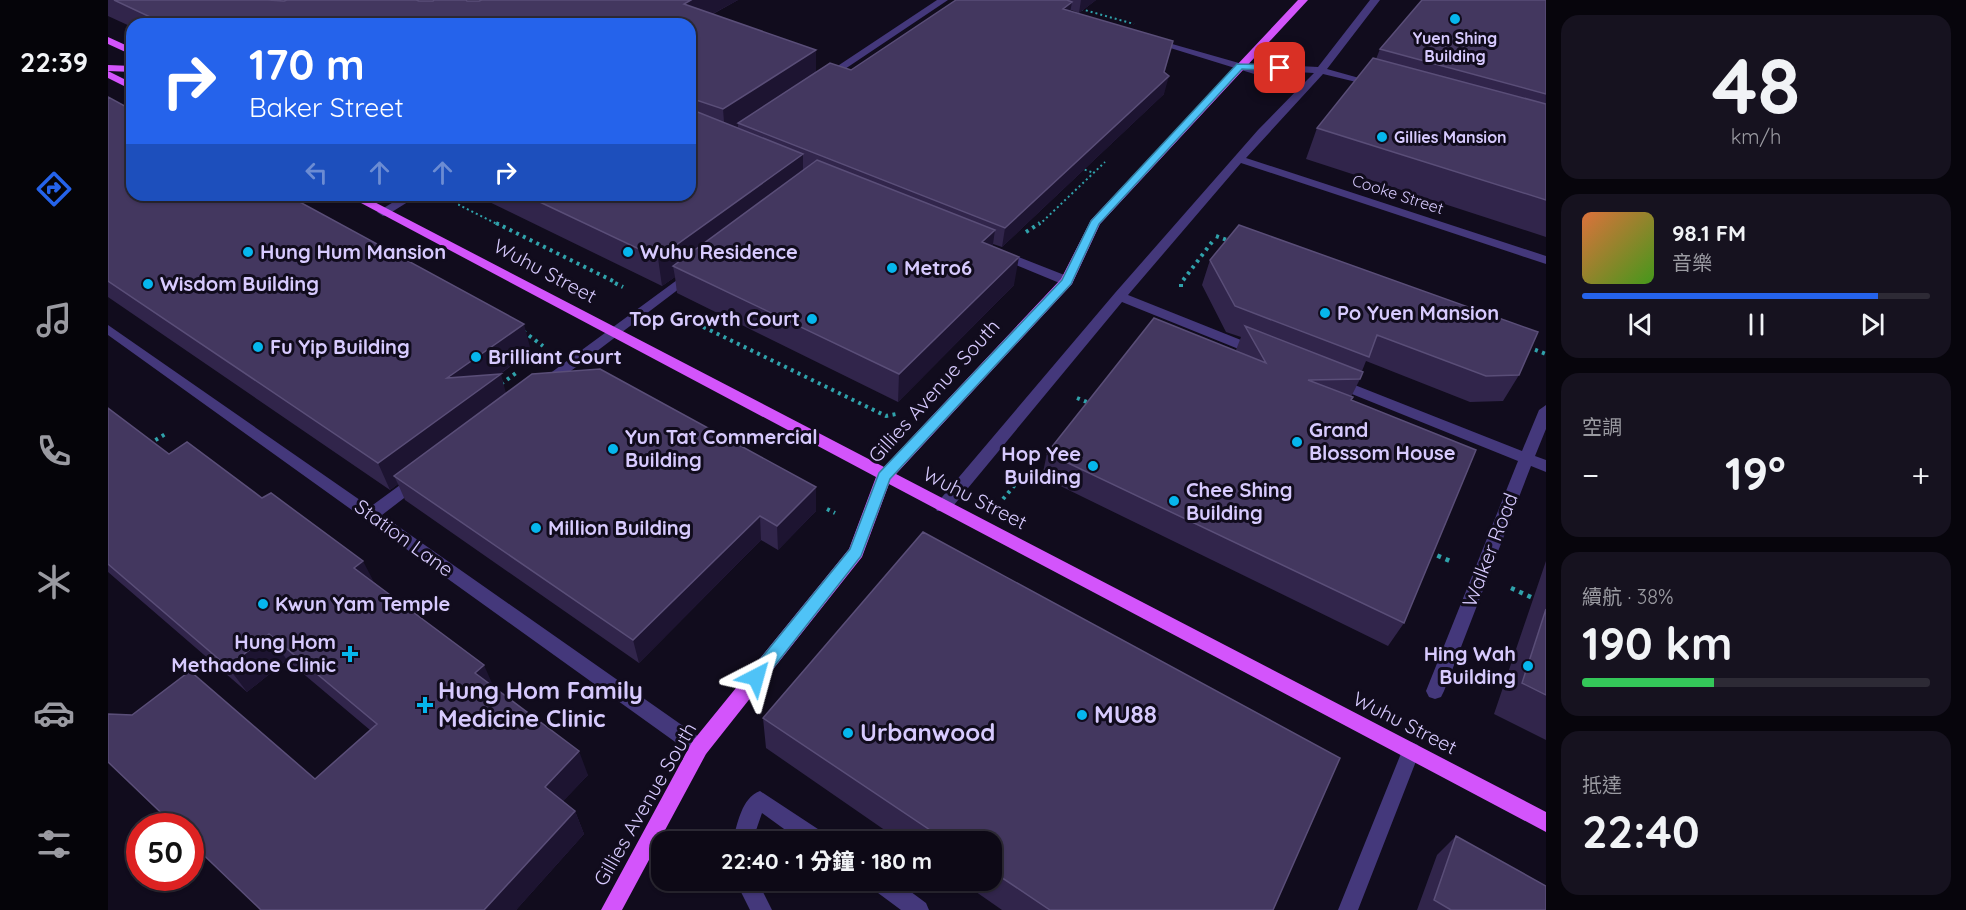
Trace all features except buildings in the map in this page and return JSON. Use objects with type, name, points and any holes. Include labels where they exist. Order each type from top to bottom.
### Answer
[{"type":"main road","name":"Gillies Avenue South","points":[[611,910],[699,748],[856,552],[884,477],[1067,281],[1095,223],[1304,0]]},
{"type":"main road","points":[[108,40],[126,49]]},
{"type":"main road","points":[[108,68],[126,69]]},
{"type":"main road","points":[[108,74],[126,84]]},
{"type":"main road","name":"Wuhu Street","points":[[363,201],[884,477],[1546,822]]},
{"type":"street","points":[[818,82],[944,0]]},
{"type":"street","points":[[943,507],[1120,296],[1239,159],[1321,70],[1375,0]]},
{"type":"street","points":[[1145,37],[1305,87]]},
{"type":"street","points":[[1240,66],[1321,70],[1382,87]]},
{"type":"street","name":"Cooke Street","points":[[1239,159],[1546,261]]},
{"type":"street","points":[[383,212],[402,201]]},
{"type":"street","points":[[988,249],[1067,281]]},
{"type":"street","points":[[529,396],[700,267]]},
{"type":"street","points":[[1120,296],[1275,358]]},
{"type":"street","name":"Station Lane","points":[[108,329],[699,748]]},
{"type":"street","points":[[1319,376],[1546,466]]},
{"type":"street","name":"Walker Road","points":[[1435,691],[1546,410]]},
{"type":"street","points":[[372,514],[427,472]]},
{"type":"street","points":[[1348,910],[1411,751]]},
{"type":"street","points":[[745,831],[751,812],[760,800],[804,831]]},
{"type":"street","points":[[751,891],[762,910]]},
{"type":"street","points":[[889,891],[907,907]]},
{"type":"path","points":[[1025,233],[1035,228],[1111,157]]},
{"type":"path","points":[[1072,165],[1094,173]]},
{"type":"path","points":[[461,201],[459,205],[615,283],[627,284]]},
{"type":"path","points":[[1182,293],[1181,284],[1223,227]]},
{"type":"path","points":[[1216,236],[1238,244]]},
{"type":"path","points":[[677,308],[682,316],[873,410],[886,416],[901,413]]},
{"type":"path","points":[[518,329],[538,340],[544,347],[540,355]]},
{"type":"path","points":[[1524,346],[1546,354]]},
{"type":"path","points":[[500,385],[518,372]]},
{"type":"path","points":[[1070,405],[1084,389]]},
{"type":"path","points":[[1076,397],[1098,407]]},
{"type":"path","points":[[145,447],[167,433]]},
{"type":"path","points":[[1010,475],[1014,486]]},
{"type":"path","points":[[1426,550],[1546,604]]},
{"type":"place","name":"Yuen Shing Building","points":[[1455,19]]},
{"type":"place","name":"Gillies Mansion","points":[[1382,137]]},
{"type":"place","name":"Hung Hum Mansion","points":[[248,252]]},
{"type":"place","name":"Wuhu Residence","points":[[628,252]]},
{"type":"place","name":"Metro6","points":[[892,268]]},
{"type":"place","name":"Wisdom Building","points":[[148,284]]},
{"type":"place","name":"Po Yuen Mansion","points":[[1325,313]]},
{"type":"place","name":"Top Growth Court","points":[[812,319]]},
{"type":"place","name":"Fu Yip Building","points":[[258,347]]},
{"type":"place","name":"Brilliant Court","points":[[476,357]]},
{"type":"place","name":"Grand Blossom House","points":[[1297,442]]},
{"type":"place","name":"Yun Tat Commercial Building","points":[[613,449]]},
{"type":"place","name":"Hop Yee Building","points":[[1093,466]]},
{"type":"place","name":"Chee Shing Building","points":[[1174,501]]},
{"type":"place","name":"Million Building","points":[[536,528]]},
{"type":"place","name":"Kwun Yam Temple","points":[[263,604]]},
{"type":"place","name":"Hung Hom Methadone Clinic","points":[[350,654]]},
{"type":"place","name":"Hing Wah Building","points":[[1528,666]]},
{"type":"place","name":"Hung Hom Family Medicine Clinic","points":[[425,705]]},
{"type":"place","name":"MU88","points":[[1082,715]]},
{"type":"place","name":"Urbanwood","points":[[848,733]]},
{"type":"route","points":[[756,677],[856,552],[884,477],[955,398],[1067,281],[1095,223],[1240,66],[1280,68]]}]
